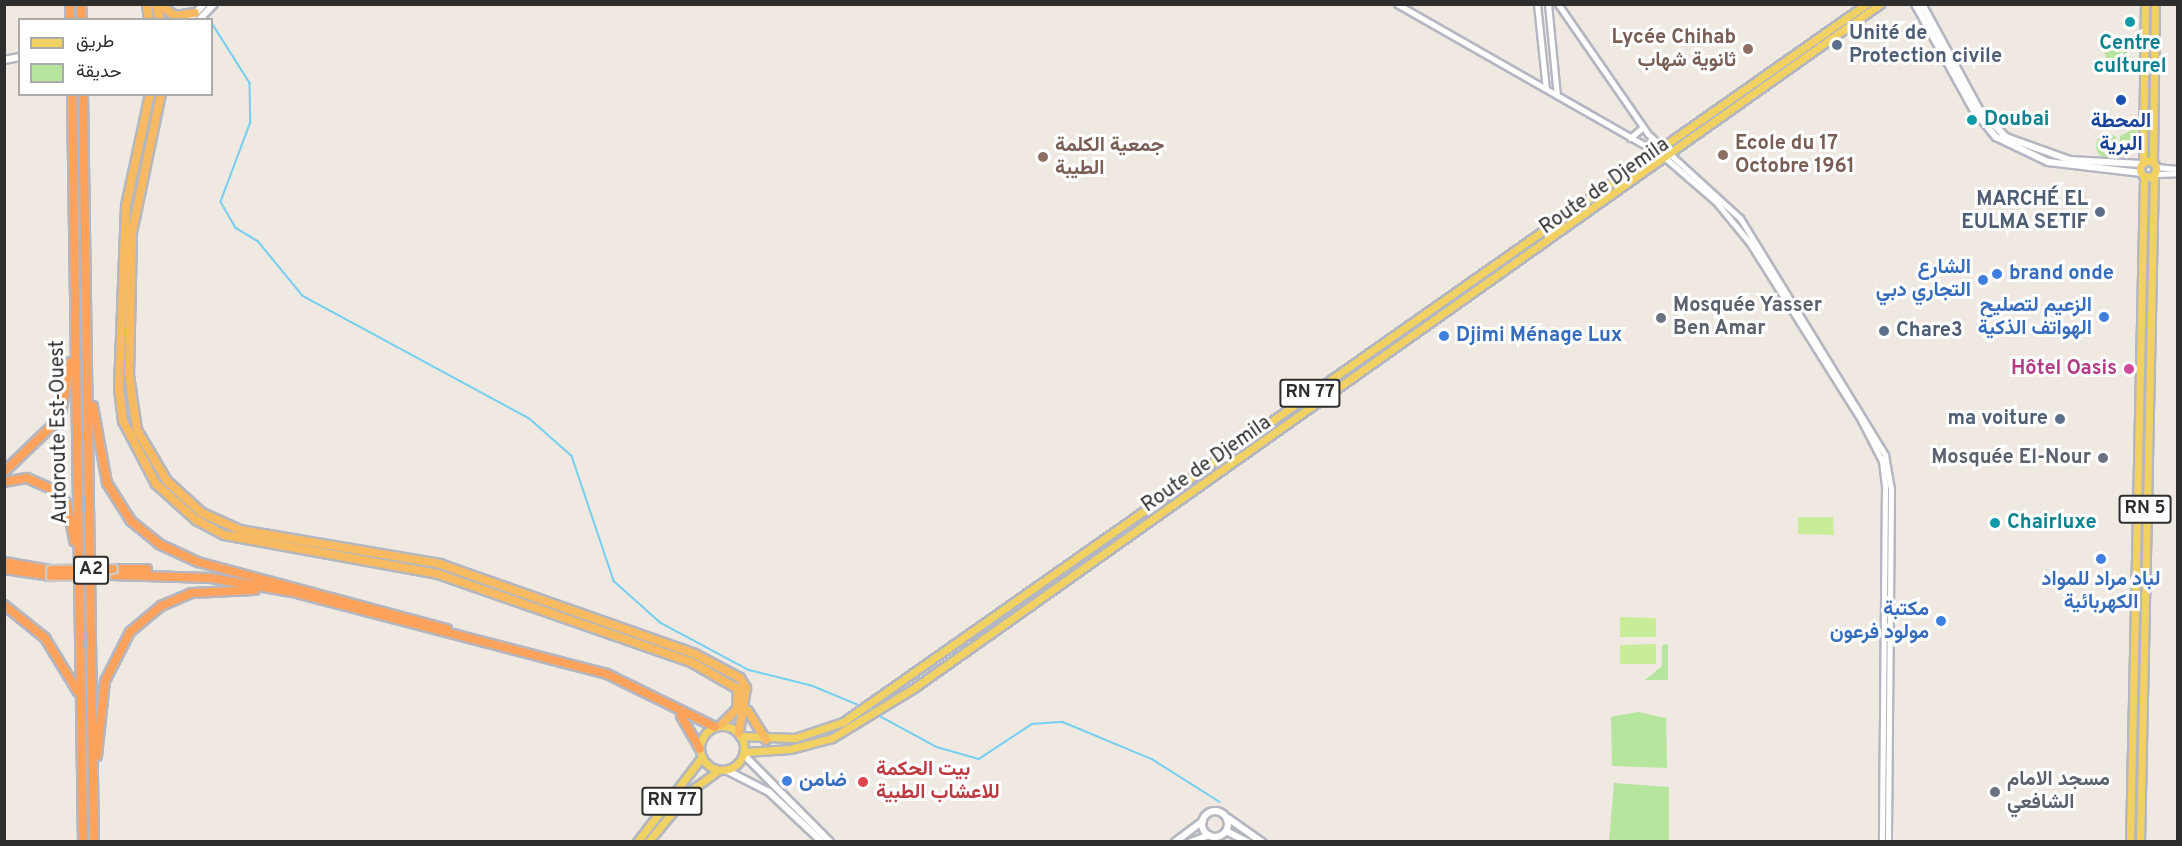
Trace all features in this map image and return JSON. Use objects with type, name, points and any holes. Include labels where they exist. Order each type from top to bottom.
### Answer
[{"type":"highway","points":[[158,4],[176,16],[194,18]]},
{"type":"highway","name":"Autoroute Est-Ouest","points":[[72,96],[83,842]]},
{"type":"highway","name":"Autoroute Est-Ouest","points":[[83,96],[94,842]]},
{"type":"highway","points":[[113,572],[230,581],[464,636],[608,674],[674,709],[718,726],[737,709],[738,689],[691,662],[449,577],[224,535],[196,520],[156,484],[123,421],[120,389],[126,206],[150,96]]},
{"type":"highway","points":[[161,96],[132,233],[129,375],[137,430],[151,458],[186,501],[240,530],[440,564],[577,608],[731,672],[746,688],[747,709],[740,735]]},
{"type":"highway","points":[[4,472],[60,418],[75,328]]},
{"type":"highway","points":[[88,369],[103,467],[131,520],[177,555],[464,636]]},
{"type":"highway","points":[[4,482],[27,478],[58,492],[67,504],[79,566]]},
{"type":"highway","points":[[4,562],[51,573]]},
{"type":"highway","points":[[4,569],[22,575]]},
{"type":"highway","points":[[4,575],[113,572],[278,582]]},
{"type":"highway","points":[[93,771],[112,662],[130,632],[153,612],[191,593],[214,588],[321,601]]},
{"type":"highway","points":[[4,605],[53,647],[80,698]]},
{"type":"highway","points":[[674,709],[701,753]]},
{"type":"highway","points":[[747,709],[766,740]]},
{"type":"main road","points":[[194,18],[204,4]]},
{"type":"main road","points":[[194,18],[214,4]]},
{"type":"main road","name":"Route de Djemila","points":[[740,735],[766,740],[813,735],[843,722],[1866,4]]},
{"type":"main road","points":[[648,842],[690,790],[723,771],[744,753],[816,744],[870,717],[1880,4]]},
{"type":"main road","points":[[1915,4],[1987,128],[2015,149],[2052,160],[2143,175],[2155,170]]},
{"type":"main road","points":[[1922,4],[1987,120],[2016,143],[2052,160],[2143,163],[2155,170]]},
{"type":"main road","points":[[2143,175],[2145,4]]},
{"type":"main road","name":"RN 5","points":[[2140,842],[2155,170],[2155,4]]},
{"type":"main road","name":"RN 5","points":[[2130,842],[2143,175]]},
{"type":"main road","points":[[822,842],[769,792],[723,771],[701,753],[704,735],[718,726],[740,735],[744,753],[830,842]]},
{"type":"main road","name":"RN 77","points":[[637,842],[701,753]]},
{"type":"main road","points":[[1175,842],[1214,811],[1262,842]]},
{"type":"main road","points":[[1225,816],[1226,831]]},
{"type":"main road","points":[[1203,821],[1209,835]]},
{"type":"main road","points":[[1191,842],[1226,831],[1248,842]]},
{"type":"street","points":[[1397,4],[1630,138],[1666,153],[1740,218],[1886,455],[1891,489],[1888,842]]},
{"type":"street","points":[[1536,4],[1546,88]]},
{"type":"street","points":[[1548,4],[1557,95]]},
{"type":"street","points":[[1558,4],[1643,127],[1741,230],[1882,461],[1881,842]]},
{"type":"street","points":[[1630,138],[1643,127]]},
{"type":"street","points":[[2155,170],[2178,171]]},
{"type":"green space","points":[[2117,42],[2126,45],[2129,54],[2126,63],[2117,66],[2108,63],[2105,54],[2108,45]]},
{"type":"green space","points":[[2138,127],[2133,150],[2120,156],[2120,136]]},
{"type":"green space","points":[[2108,134],[2117,137],[2120,146],[2117,155],[2108,158],[2099,155],[2096,146],[2099,137]]},
{"type":"green space","points":[[1798,517],[1833,517],[1834,535],[1798,534]]},
{"type":"green space","points":[[1620,617],[1656,618],[1656,637],[1620,637]]},
{"type":"green space","points":[[1656,644],[1656,664],[1620,664],[1620,645]]},
{"type":"green space","points":[[1668,644],[1668,680],[1645,680],[1662,666],[1662,645]]},
{"type":"green space","points":[[1638,712],[1666,718],[1667,768],[1612,766],[1611,717]]},
{"type":"green space","points":[[1614,783],[1669,787],[1669,841],[1609,841]]},
{"type":"waterway","points":[[213,25],[250,83],[251,122],[221,202],[236,228],[258,241],[303,296],[529,418],[572,456],[614,581],[661,623],[749,670],[813,686],[861,706]]},
{"type":"waterway","points":[[876,714],[937,747],[979,759],[1032,724],[1063,722],[1152,759],[1220,802]]},
{"type":"place","name":"Centre culturel","points":[[2130,22]]},
{"type":"place","name":"Unité de Protection civile","points":[[1837,45]]},
{"type":"place","name":"Lycée Chihab ثانوية شهاب","points":[[1748,49]]},
{"type":"place","name":"المحطة البرية","points":[[2121,100]]},
{"type":"place","name":"Doubai","points":[[1972,120]]},
{"type":"place","name":"Ecole du 17 Octobre 1961","points":[[1723,155]]},
{"type":"place","name":"جمعية الكلمة الطيبة","points":[[1043,157]]},
{"type":"place","name":"MARCHÉ EL EULMA SETIF","points":[[2100,212]]},
{"type":"place","name":"brand onde","points":[[1997,274]]},
{"type":"place","name":"الشارع التجاري دبي","points":[[1983,280]]},
{"type":"place","name":"الزعيم لتصليح الهواتف الذكية","points":[[2104,317]]},
{"type":"place","name":"Mosquée Yasser Ben Amar","points":[[1661,318]]},
{"type":"place","name":"Chare3","points":[[1884,331]]},
{"type":"place","name":"Djimi Ménage Lux","points":[[1444,336]]},
{"type":"place","name":"Hôtel Oasis","points":[[2129,369]]},
{"type":"place","name":"ma voiture","points":[[2060,419]]},
{"type":"place","name":"Mosquée El-Nour","points":[[2103,458]]},
{"type":"place","name":"Chairluxe","points":[[1995,523]]},
{"type":"place","name":"لباد مراد للمواد الكهربائية","points":[[2101,559]]},
{"type":"place","name":"مكتبة مولود فرعون","points":[[1941,621]]},
{"type":"place","name":"ضامن","points":[[787,781]]},
{"type":"place","name":"بيت الحكمة للاعشاب الطبية","points":[[863,782]]},
{"type":"place","name":"مسجد الامام الشافعي","points":[[1995,792]]}]
